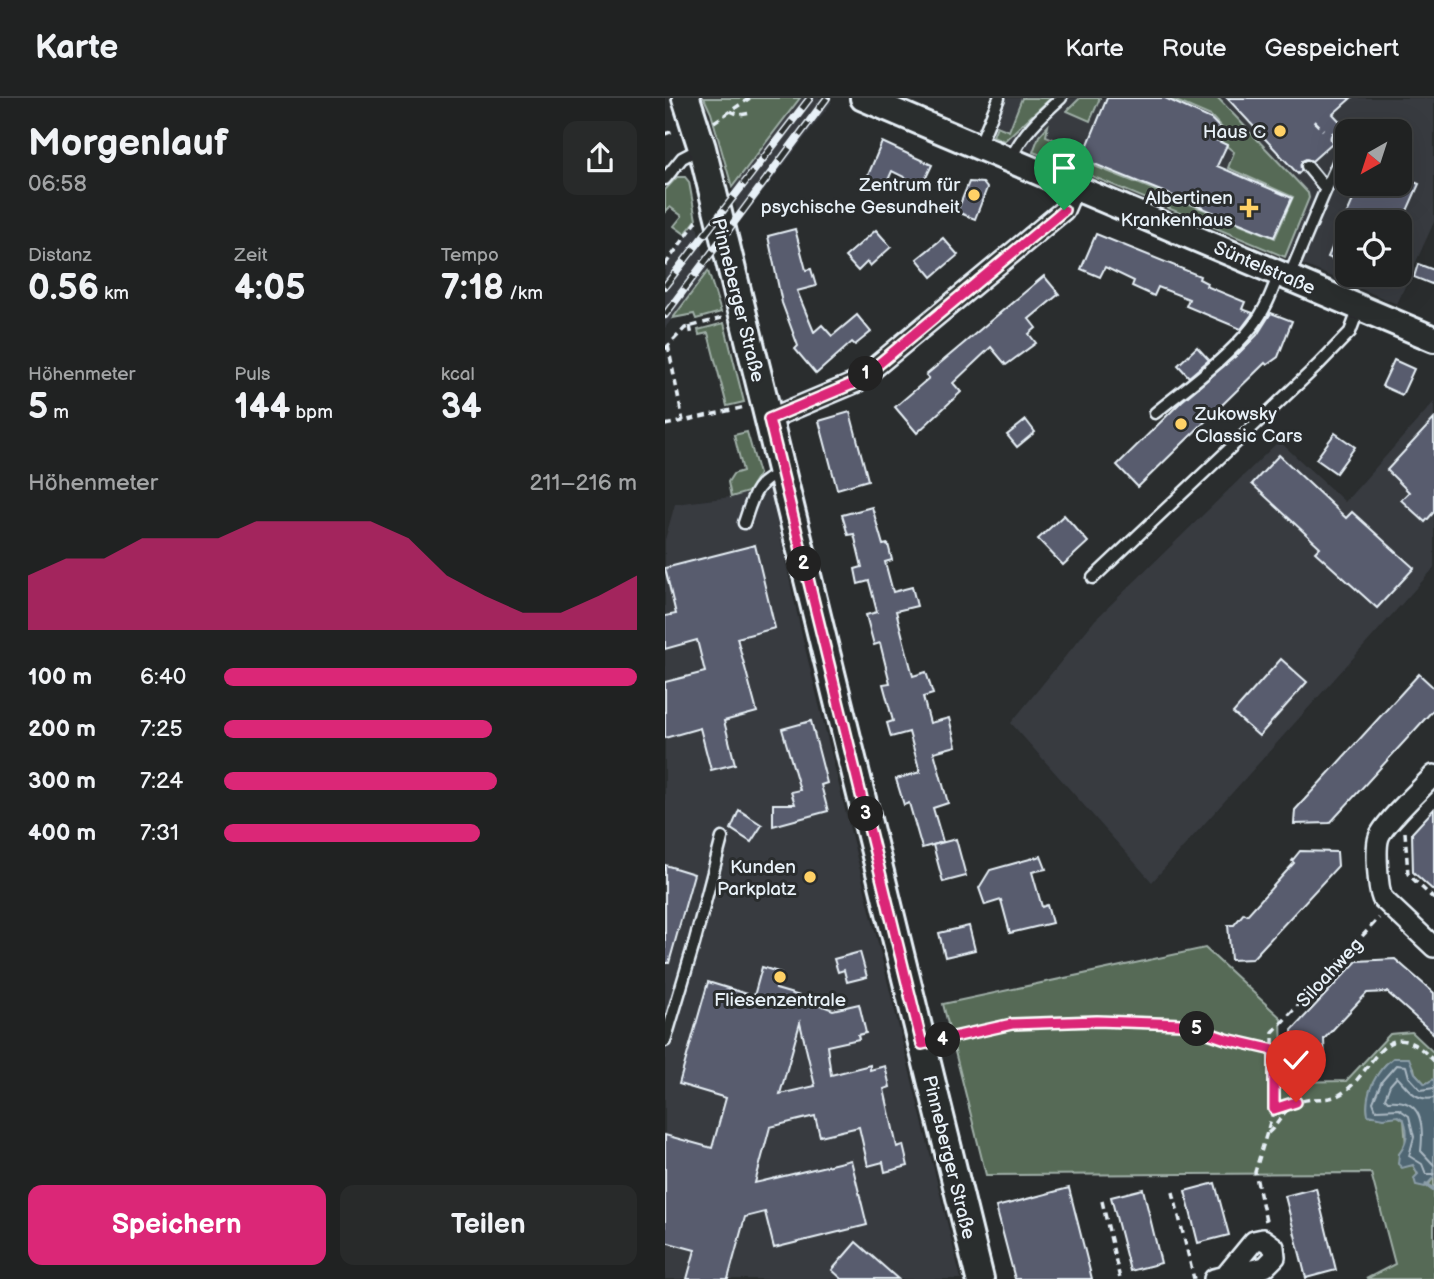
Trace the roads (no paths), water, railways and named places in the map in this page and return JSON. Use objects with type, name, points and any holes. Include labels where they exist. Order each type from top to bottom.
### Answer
[{"type":"main road","name":"Pinneberger Straße","points":[[686,98],[700,140],[980,1279]]},
{"type":"street","name":"Süntelstraße","points":[[863,98],[1434,339]]},
{"type":"street","points":[[767,410],[857,382],[1064,210],[1075,187]]},
{"type":"street","points":[[1434,775],[1379,837],[1379,891],[1389,906],[1434,947]]},
{"type":"street","points":[[1220,1277],[1269,1265],[1276,1252],[1271,1244]]},
{"type":"lane","points":[[979,147],[999,98]]},
{"type":"lane","points":[[1010,160],[1017,144],[1032,125],[1061,98]]},
{"type":"lane","points":[[665,179],[700,140]]},
{"type":"lane","points":[[1307,166],[1326,189]]},
{"type":"lane","points":[[1156,413],[1237,343],[1253,325],[1284,276],[1335,170]]},
{"type":"lane","points":[[1093,578],[1317,366],[1350,332],[1360,307]]},
{"type":"lane","points":[[744,523],[761,482],[767,477],[782,474]]},
{"type":"lane","points":[[665,1041],[722,838]]},
{"type":"water","points":[[1393,1058],[1409,1058],[1415,1073],[1425,1084],[1434,1079],[1434,1177],[1425,1187],[1416,1185],[1414,1178],[1418,1174],[1413,1165],[1402,1168],[1398,1164],[1406,1138],[1404,1120],[1398,1116],[1384,1118],[1368,1115],[1368,1099],[1373,1083],[1381,1069]]},
{"type":"waterway","points":[[1427,1185],[1434,1190]]},
{"type":"railway","points":[[665,286],[810,98]]},
{"type":"railway","points":[[665,315],[827,98]]},
{"type":"place","name":"Haus C","points":[[1280,131]]},
{"type":"place","name":"Zentrum für psychische Gesundheit","points":[[974,195]]},
{"type":"place","name":"Albertinen Krankenhaus","points":[[1249,208]]},
{"type":"place","name":"Zukowsky Classic Cars","points":[[1181,424]]},
{"type":"place","name":"Kunden Parkplatz","points":[[810,877]]},
{"type":"place","name":"Fliesenzentrale","points":[[780,977]]}]
